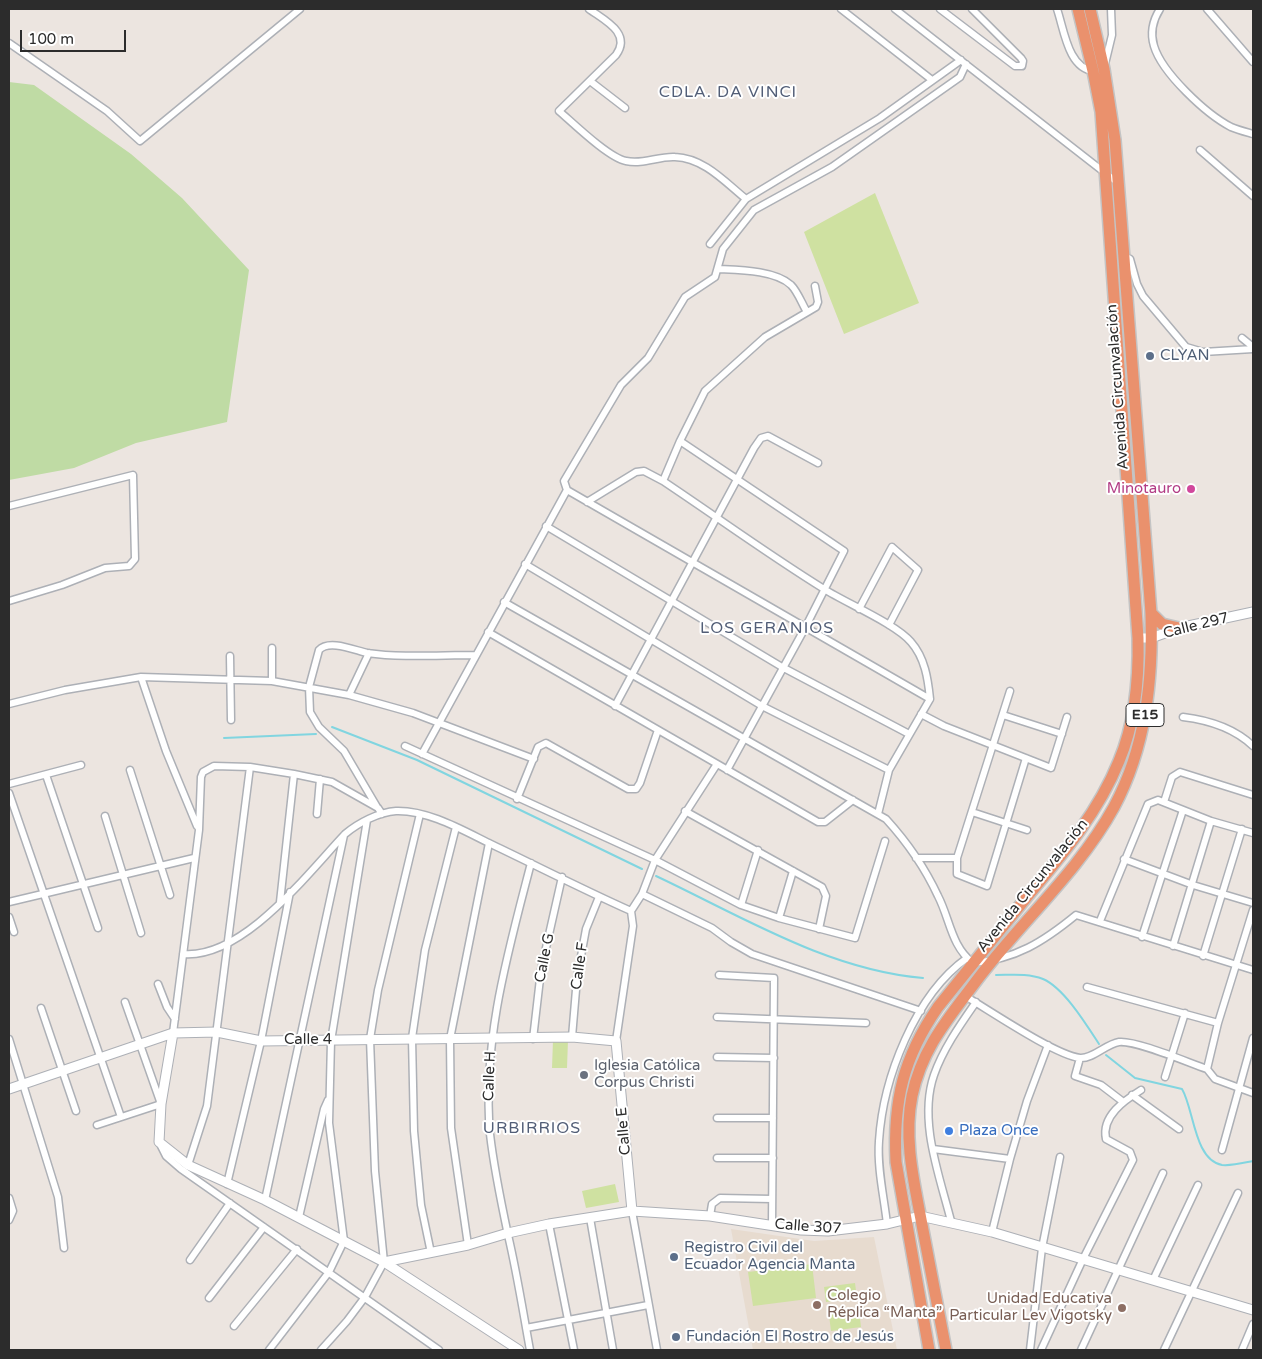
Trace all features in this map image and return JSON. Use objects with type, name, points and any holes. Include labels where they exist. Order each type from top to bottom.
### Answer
[{"type":"highway","name":"Avenida Circunvalación","points":[[931,1350],[896,1162],[894,1133],[898,1095],[910,1056],[923,1029],[970,961],[1073,842],[1102,797],[1120,759],[1132,715],[1137,686],[1138,638],[1110,253],[1106,172],[1100,112],[1099,70],[1078,9]]},
{"type":"highway","name":"Avenida Circunvalación","points":[[946,1350],[910,1158],[911,1098],[920,1063],[941,1026],[992,961],[1083,854],[1114,807],[1130,768],[1144,720],[1151,674],[1151,613],[1122,255],[1115,140],[1099,70],[1090,9]]},
{"type":"highway","points":[[1151,613],[1162,624],[1179,628]]},
{"type":"street","points":[[9,43],[107,111],[140,141],[300,9]]},
{"type":"street","points":[[589,9],[618,31],[622,42],[616,54],[559,111],[613,156],[624,161],[640,163],[674,157],[694,161],[714,172],[746,199]]},
{"type":"street","points":[[841,9],[932,80]]},
{"type":"street","points":[[895,9],[1118,183]]},
{"type":"street","points":[[940,9],[1015,66],[1022,66],[1023,61],[1021,58],[972,9]]},
{"type":"street","points":[[1057,9],[1074,60],[1082,68],[1099,70],[1112,35],[1111,9]]},
{"type":"street","points":[[1160,9],[1151,33],[1154,46],[1162,62],[1178,83],[1214,115],[1231,127],[1253,134]]},
{"type":"street","points":[[1207,9],[1253,62]]},
{"type":"street","points":[[710,244],[746,199],[880,118],[932,80],[963,62]]},
{"type":"street","points":[[930,699],[587,502],[567,490],[564,481],[621,385],[648,358],[685,297],[710,281],[718,269],[723,249],[754,210],[832,167],[960,77],[963,62]]},
{"type":"street","points":[[590,81],[625,108]]},
{"type":"street","points":[[1200,150],[1253,196]]},
{"type":"street","points":[[1110,253],[1122,255],[1130,259],[1136,284],[1143,296],[1186,347],[1203,352],[1253,348]]},
{"type":"street","points":[[718,269],[748,270],[785,281],[793,288],[807,312]]},
{"type":"street","points":[[663,481],[697,406],[717,379],[765,337],[817,305],[815,286]]},
{"type":"street","points":[[1242,338],[1253,348]]},
{"type":"street","points":[[615,706],[754,448],[765,436],[818,463]]},
{"type":"street","points":[[680,441],[844,551],[805,628],[727,770]]},
{"type":"street","points":[[587,502],[636,472],[644,471],[663,481],[825,590],[888,625],[911,641],[922,661],[928,682],[930,699],[889,770],[878,814]]},
{"type":"street","points":[[9,506],[132,475],[134,563],[129,566],[105,568],[62,585],[9,600]]},
{"type":"street","points":[[422,754],[567,490]]},
{"type":"street","points":[[546,526],[782,667],[909,734]]},
{"type":"street","points":[[860,609],[892,547],[918,570],[888,625]]},
{"type":"street","points":[[525,564],[762,706],[889,770]]},
{"type":"street","points":[[504,602],[886,819],[905,839],[938,896],[960,951],[970,961]]},
{"type":"street","name":"Calle 297","points":[[1138,638],[1151,638],[1179,628],[1253,612]]},
{"type":"street","points":[[488,632],[818,822],[826,822],[853,800]]},
{"type":"street","points":[[380,811],[344,751],[314,719],[310,712],[309,687],[319,650],[322,646],[328,645],[369,653],[408,656],[476,655]]},
{"type":"street","points":[[272,648],[272,680]]},
{"type":"street","points":[[349,695],[369,653]]},
{"type":"street","points":[[230,656],[232,680],[231,720]]},
{"type":"street","points":[[9,704],[65,690],[141,677],[272,680],[349,695],[413,713],[534,759]]},
{"type":"street","points":[[141,677],[166,751],[199,830]]},
{"type":"street","points":[[1010,692],[957,858],[957,874],[987,886],[1026,758]]},
{"type":"street","points":[[921,714],[944,726],[1051,768],[1067,717]]},
{"type":"street","points":[[1003,716],[1062,734]]},
{"type":"street","points":[[1183,717],[1202,719],[1226,728],[1253,746]]},
{"type":"street","points":[[517,798],[538,747],[548,743],[628,789],[634,790],[639,786],[658,730]]},
{"type":"street","points":[[405,746],[656,860],[740,904],[779,918],[855,938],[885,841]]},
{"type":"street","points":[[438,1350],[181,1169],[166,1156],[159,1142],[161,1104],[175,1019],[199,830],[200,778],[203,772],[214,766],[250,767],[332,782],[380,811],[420,814],[456,827],[631,911],[642,894],[656,860],[685,811],[717,764]]},
{"type":"street","points":[[9,784],[81,765]]},
{"type":"street","points":[[188,1165],[207,1106],[250,767]]},
{"type":"street","points":[[130,770],[170,895]]},
{"type":"street","points":[[1164,802],[1172,777],[1180,772],[1253,795]]},
{"type":"street","points":[[280,902],[294,774]]},
{"type":"street","points":[[46,775],[98,928]]},
{"type":"street","points":[[317,814],[320,779]]},
{"type":"street","points":[[9,793],[121,1117]]},
{"type":"street","points":[[1100,921],[1148,804],[1158,800],[1253,833]]},
{"type":"street","points":[[1142,937],[1164,874],[1183,810]]},
{"type":"street","points":[[183,954],[197,955],[228,943],[258,925],[344,834],[380,811]]},
{"type":"street","points":[[685,811],[758,850],[825,891],[819,929]]},
{"type":"street","points":[[972,812],[1027,830]]},
{"type":"street","points":[[321,1350],[365,1297],[384,1262],[375,1171],[370,1039],[378,990],[420,814]]},
{"type":"street","points":[[105,816],[141,933]]},
{"type":"street","points":[[269,1350],[328,1272],[344,1241],[335,1186],[329,1099],[330,1041],[367,820]]},
{"type":"street","points":[[1173,946],[1194,885],[1212,820]]},
{"type":"street","points":[[431,1253],[421,1206],[414,1131],[412,1038],[425,950],[456,827]]},
{"type":"street","points":[[1203,956],[1242,829]]},
{"type":"street","points":[[265,1200],[344,834]]},
{"type":"street","points":[[468,1245],[451,1128],[450,1039],[457,995],[489,843]]},
{"type":"street","points":[[740,904],[758,850]]},
{"type":"street","points":[[9,902],[194,858]]},
{"type":"street","points":[[916,858],[957,858]]},
{"type":"street","points":[[1124,859],[1194,885],[1253,903]]},
{"type":"street","name":"Calle H","points":[[530,1350],[508,1233],[502,1212],[490,1134],[492,1039],[498,995],[531,863]]},
{"type":"street","points":[[779,918],[793,871]]},
{"type":"street","name":"Calle G","points":[[533,1039],[541,970],[562,877]]},
{"type":"street","points":[[227,1184],[261,1040],[290,892]]},
{"type":"street","points":[[642,894],[712,928],[752,954],[921,1011]]},
{"type":"street","name":"Calle F","points":[[572,1037],[577,978],[586,929],[599,897]]},
{"type":"street","points":[[1207,1069],[1218,1023],[1253,910]]},
{"type":"street","name":"Calle E","points":[[631,911],[633,926],[616,1041],[632,1211],[657,1350]]},
{"type":"street","points":[[887,1224],[878,1142],[886,1094],[897,1055],[929,996],[954,967],[970,961],[992,961],[1026,950],[1050,936],[1076,915],[1253,970]]},
{"type":"street","points":[[9,917],[14,932]]},
{"type":"street","points":[[719,975],[774,978],[772,1225]]},
{"type":"street","points":[[158,984],[167,1007],[175,1019]]},
{"type":"street","points":[[1087,987],[1218,1023]]},
{"type":"street","points":[[966,996],[1048,1045],[1080,1058],[1111,1044],[1123,1042],[1207,1069],[1215,1079],[1253,1092]]},
{"type":"street","points":[[125,1002],[161,1104]]},
{"type":"street","points":[[951,1221],[933,1149],[929,1105],[934,1076],[952,1037],[976,1002]]},
{"type":"street","points":[[41,1008],[76,1111]]},
{"type":"street","points":[[1165,1077],[1185,1013]]},
{"type":"street","points":[[717,1017],[866,1023]]},
{"type":"street","name":"Calle 4","points":[[9,1089],[173,1033],[217,1032],[261,1040],[330,1041],[412,1038],[533,1039],[572,1037],[616,1041]]},
{"type":"street","points":[[1222,1150],[1253,1038]]},
{"type":"street","points":[[9,1039],[58,1196],[64,1248]]},
{"type":"street","points":[[992,1232],[1027,1101],[1048,1045]]},
{"type":"street","points":[[717,1057],[774,1058]]},
{"type":"street","points":[[1080,1058],[1075,1076],[1100,1085],[1122,1101]]},
{"type":"street","points":[[1041,1350],[1083,1259],[1133,1160],[1130,1152],[1108,1142],[1105,1136],[1111,1115],[1122,1101],[1141,1090]]},
{"type":"street","points":[[1132,1096],[1179,1129]]},
{"type":"street","points":[[299,1217],[324,1109],[329,1099]]},
{"type":"street","points":[[97,1125],[161,1104]]},
{"type":"street","points":[[717,1118],[773,1118]]},
{"type":"street","points":[[159,1142],[188,1165],[265,1200],[384,1262],[519,1350]]},
{"type":"street","points":[[933,1149],[1010,1159]]},
{"type":"street","points":[[1030,1350],[1042,1248],[1060,1157]]},
{"type":"street","points":[[717,1158],[773,1158]]},
{"type":"street","points":[[1080,1350],[1163,1173]]},
{"type":"street","points":[[1153,1280],[1198,1185]]},
{"type":"street","points":[[1164,1350],[1238,1193]]},
{"type":"street","points":[[9,1198],[13,1211],[9,1220]]},
{"type":"street","points":[[710,1216],[712,1204],[720,1198],[772,1199]]},
{"type":"street","points":[[190,1260],[230,1203]]},
{"type":"street","name":"Calle 307","points":[[384,1262],[468,1245],[508,1233],[549,1224],[632,1211],[710,1216],[828,1231],[887,1224],[920,1216],[951,1221],[992,1232],[1253,1310]]},
{"type":"street","points":[[590,1218],[613,1350]]},
{"type":"street","points":[[549,1224],[574,1350]]},
{"type":"street","points":[[210,1298],[264,1227]]},
{"type":"street","points":[[234,1326],[297,1250]]},
{"type":"street","points":[[526,1328],[648,1305]]},
{"type":"street","points":[[1242,1350],[1253,1324]]},
{"type":"shaded area","name":"Colegio Réplica “Manta”","points":[[731,1229],[814,1241],[874,1237],[897,1350],[753,1350]]},
{"type":"green space","points":[[9,82],[34,85],[131,154],[182,198],[249,270],[227,422],[136,443],[74,468],[9,480]]},
{"type":"green space","points":[[875,193],[919,303],[844,334],[804,232]]},
{"type":"green space","points":[[553,1040],[568,1040],[567,1068],[552,1068]]},
{"type":"green space","points":[[615,1184],[619,1202],[586,1208],[582,1191]]},
{"type":"green space","points":[[812,1264],[816,1298],[753,1306],[748,1272]]},
{"type":"green space","points":[[855,1283],[857,1298],[826,1302],[824,1287]]},
{"type":"green space","points":[[859,1310],[861,1327],[831,1331],[829,1315]]},
{"type":"waterway","points":[[332,727],[417,760],[642,869]]},
{"type":"waterway","points":[[224,738],[316,734]]},
{"type":"waterway","points":[[656,876],[753,924],[819,953],[888,973],[923,978]]},
{"type":"waterway","points":[[996,975],[1031,976],[1043,979],[1051,984],[1067,998],[1099,1044]]},
{"type":"waterway","points":[[1106,1055],[1135,1078],[1182,1089],[1200,1144],[1213,1161],[1222,1165],[1253,1161]]},
{"type":"place","name":"CLYAN","points":[[1150,356]]},
{"type":"place","name":"Minotauro","points":[[1191,489]]},
{"type":"place","name":"Iglesia Católica Corpus Christi","points":[[584,1075]]},
{"type":"place","name":"Plaza Once","points":[[949,1131]]},
{"type":"place","name":"Registro Civil del Ecuador Agencia Manta","points":[[674,1257]]},
{"type":"place","name":"Colegio Réplica “Manta”","points":[[817,1305]]},
{"type":"place","name":"Unidad Educativa Particular Lev Vigotsky","points":[[1122,1308]]},
{"type":"place","name":"Fundación El Rostro de Jesús","points":[[676,1337]]},
{"type":"district","name":"CDLA. DA VINCI","points":[[728,93]]},
{"type":"district","name":"LOS GERANIOS","points":[[767,629]]},
{"type":"district","name":"URBIRRIOS","points":[[532,1129]]}]
